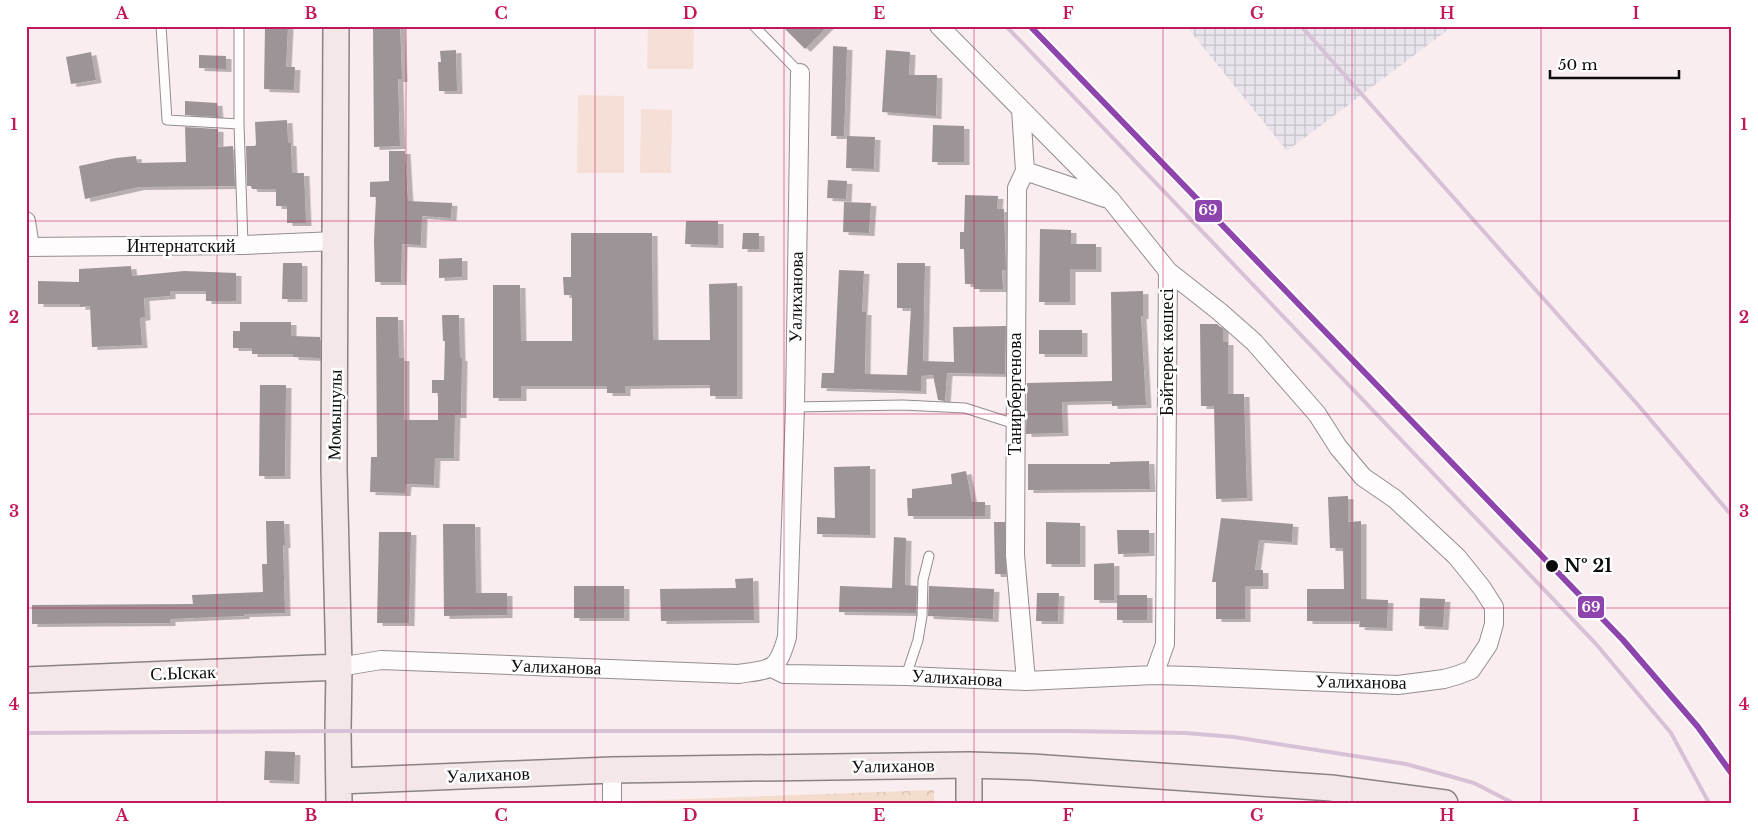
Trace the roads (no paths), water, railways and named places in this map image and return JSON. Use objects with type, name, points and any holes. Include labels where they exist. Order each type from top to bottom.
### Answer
[{"type":"street","name":"Момышулы","points":[[336,26],[334,469],[339,666],[339,792]]},
{"type":"street","name":"Бәйтерек көшесі","points":[[939,26],[1110,199],[1168,271],[1165,644],[1154,676]]},
{"type":"street","name":"Уалиханова","points":[[772,668],[781,656],[788,637],[795,407],[800,72]]},
{"type":"street","name":"Танирбергенова","points":[[1021,109],[1025,171],[1017,188],[1015,555],[1026,681]]},
{"type":"street","points":[[1025,171],[1110,199]]},
{"type":"street","points":[[26,221],[28,247]]},
{"type":"street","name":"Интернатский","points":[[28,247],[243,245],[336,241]]},
{"type":"street","name":"Уалиханова","points":[[339,666],[381,660],[738,674],[772,668],[784,674],[906,676],[1026,681],[1154,676],[1398,686],[1458,676],[1471,670],[1488,645],[1494,624],[1494,607],[1482,588],[1457,557],[1395,499],[1363,476],[1338,447],[1318,414],[1254,342],[1168,271]]},
{"type":"street","name":"С.Ыскак","points":[[26,680],[339,666]]},
{"type":"street","points":[[968,765],[968,803]]},
{"type":"street","name":"Уалиханов","points":[[339,792],[612,770],[968,765],[1032,767],[1445,803]]},
{"type":"street","points":[[612,770],[612,803]]},
{"type":"lane","points":[[161,26],[167,120],[239,124]]},
{"type":"lane","points":[[239,26],[239,124],[243,245]]},
{"type":"lane","points":[[754,26],[800,72]]},
{"type":"lane","points":[[795,407],[903,405],[965,408],[1015,424]]},
{"type":"lane","points":[[906,676],[918,640],[922,616],[923,580],[930,556]]},
{"type":"railway","points":[[1006,26],[1596,644],[1671,733],[1709,803]]},
{"type":"railway","points":[[1301,26],[1638,405],[1732,516]]},
{"type":"railway","points":[[26,733],[338,731],[1070,731],[1186,733],[1234,737],[1406,764],[1474,783],[1513,803]]},
{"type":"place","name":"№ 21","points":[[1552,566]]}]
